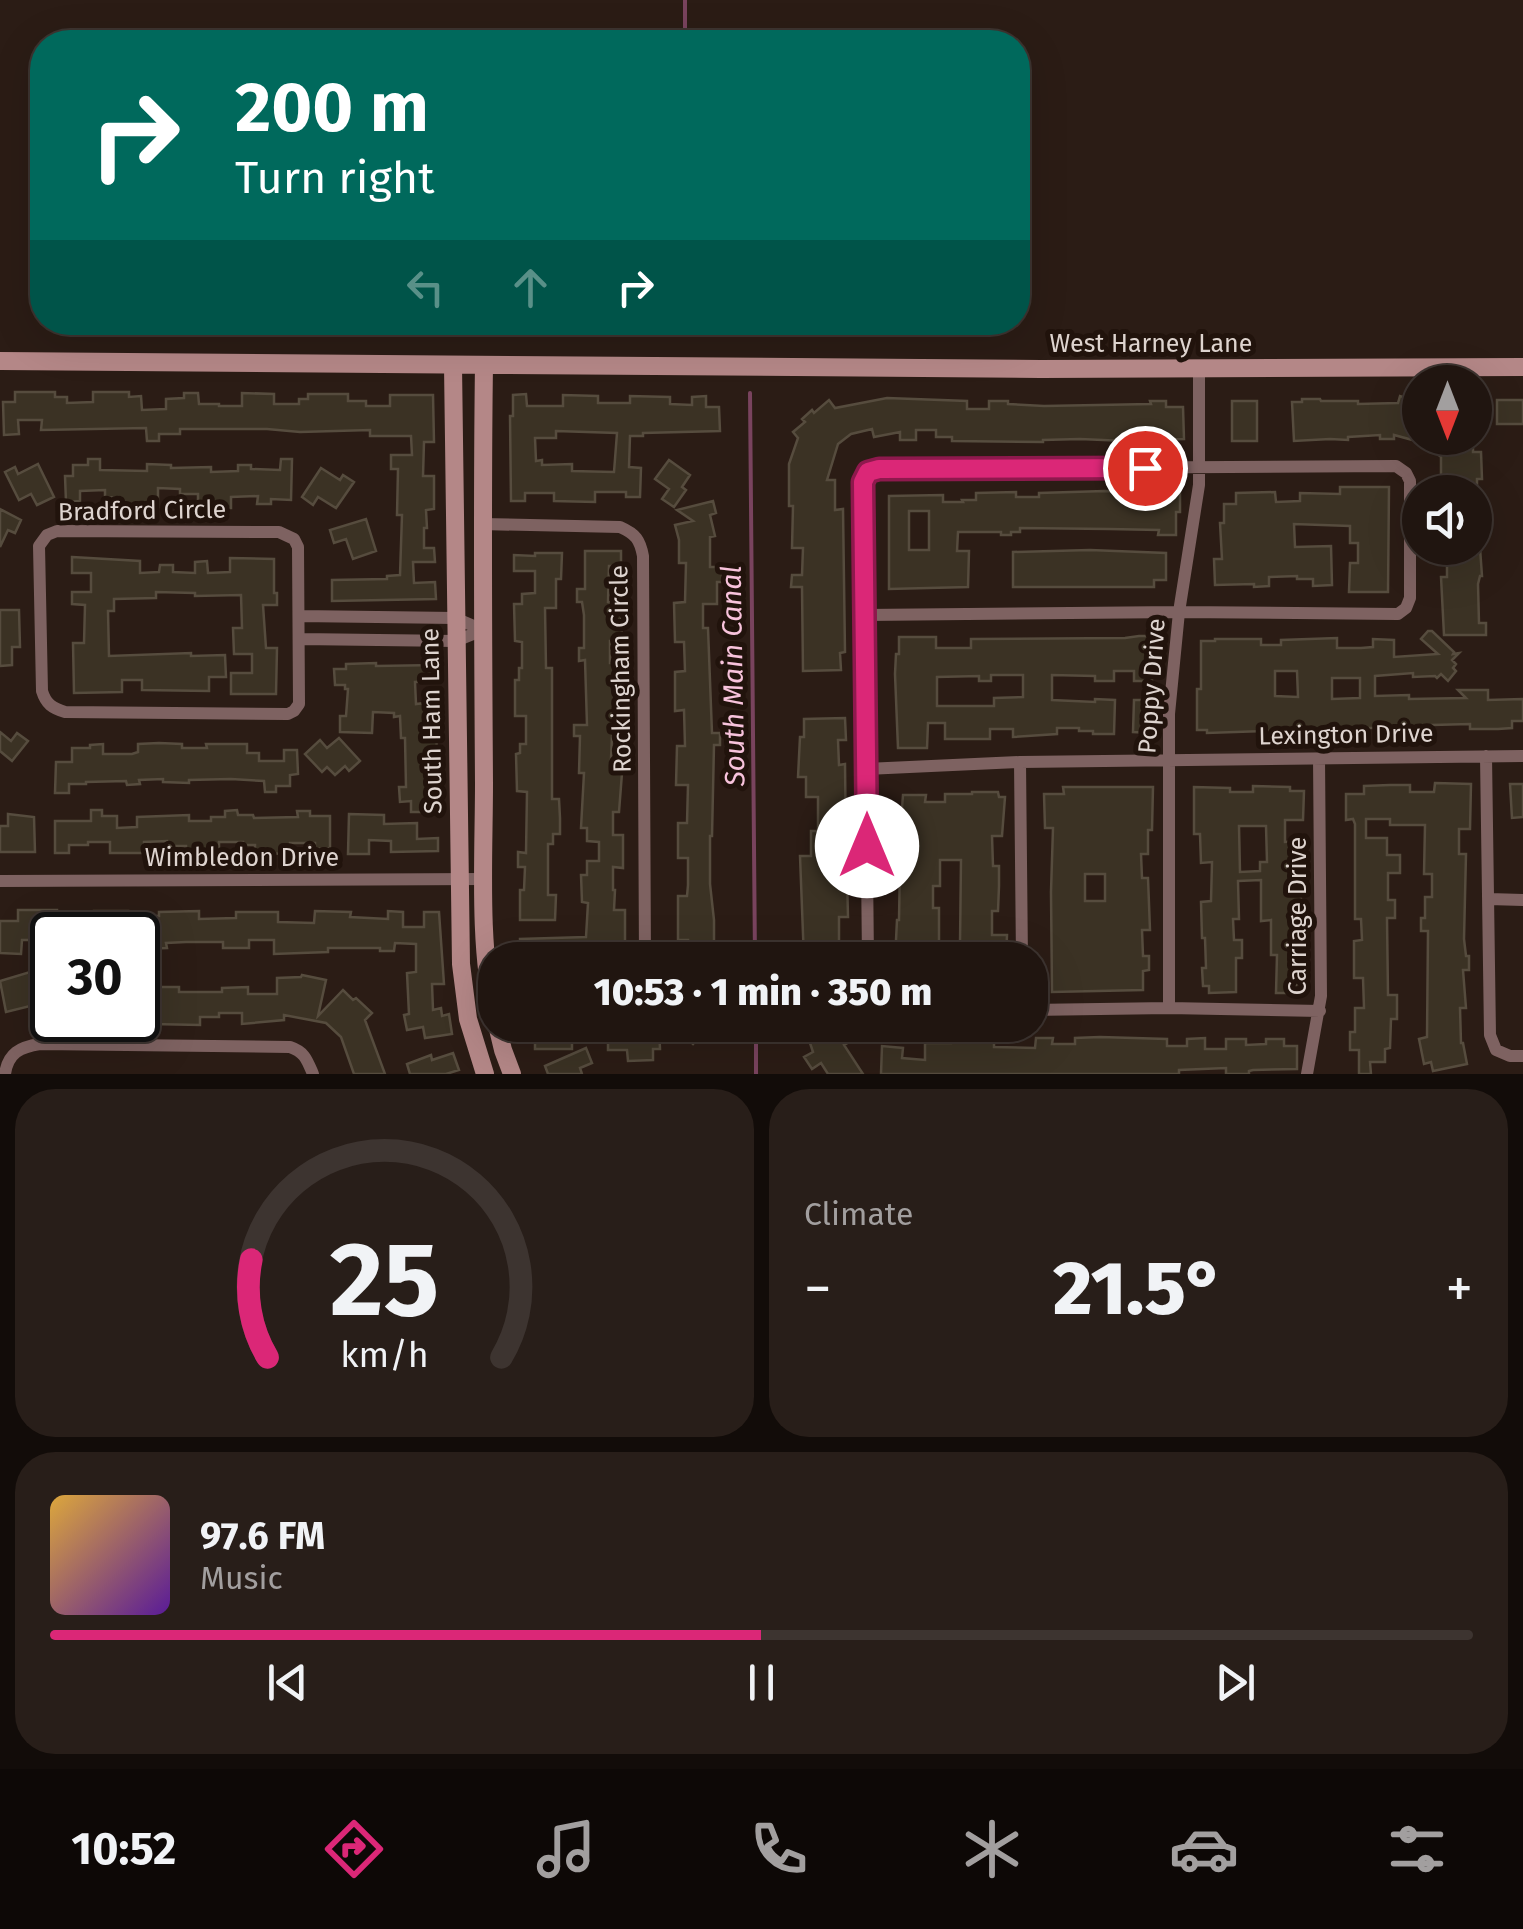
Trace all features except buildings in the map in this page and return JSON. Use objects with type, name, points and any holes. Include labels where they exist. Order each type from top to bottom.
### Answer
[{"type":"main road","name":"West Harney Lane","points":[[0,361],[1199,369],[1523,366]]},
{"type":"main road","name":"South Ham Lane","points":[[453,365],[461,964],[465,998],[485,1074]]},
{"type":"main road","name":"South Ham Lane","points":[[484,365],[481,524],[486,942]]},
{"type":"main road","points":[[501,1042],[511,1074]]},
{"type":"street","name":"Poppy Drive","points":[[1170,1008],[1169,714],[1179,612],[1199,484],[1199,369]]},
{"type":"street","points":[[864,616],[1398,614],[1410,598],[1410,481],[1396,466],[868,472],[863,482],[864,616],[868,942]]},
{"type":"street","name":"Rockingham Circle","points":[[481,524],[620,528],[640,541],[645,942]]},
{"type":"street","name":"Bradford Circle","points":[[57,530],[285,533],[298,547],[300,616],[299,704],[288,714],[65,712],[53,708],[42,691],[40,546],[47,535],[57,530]]},
{"type":"street","points":[[300,616],[456,618],[482,630]]},
{"type":"street","points":[[300,639],[456,642],[482,630]]},
{"type":"street","points":[[1486,756],[1490,1035],[1496,1050],[1523,1056]]},
{"type":"street","name":"Lexington Drive","points":[[866,769],[1020,762],[1523,756]]},
{"type":"street","name":"Carriage Drive","points":[[1307,1074],[1320,1010],[1319,758]]},
{"type":"street","points":[[1020,762],[1022,942]]},
{"type":"street","name":"Wimbledon Drive","points":[[0,881],[485,880]]},
{"type":"street","points":[[1489,899],[1523,900]]},
{"type":"street","points":[[465,998],[478,996]]},
{"type":"street","points":[[1048,1010],[1320,1010]]},
{"type":"street","points":[[5,1074],[14,1053],[40,1044],[290,1047],[301,1050],[313,1074]]},
{"type":"waterway","name":"South Main Canal","points":[[685,0],[685,30]]},
{"type":"waterway","name":"South Main Canal","points":[[750,393],[755,942]]},
{"type":"waterway","name":"South Main Canal","points":[[756,1042],[756,1074]]},
{"type":"route","points":[[867,846],[863,482],[868,472],[1145,468]]}]
